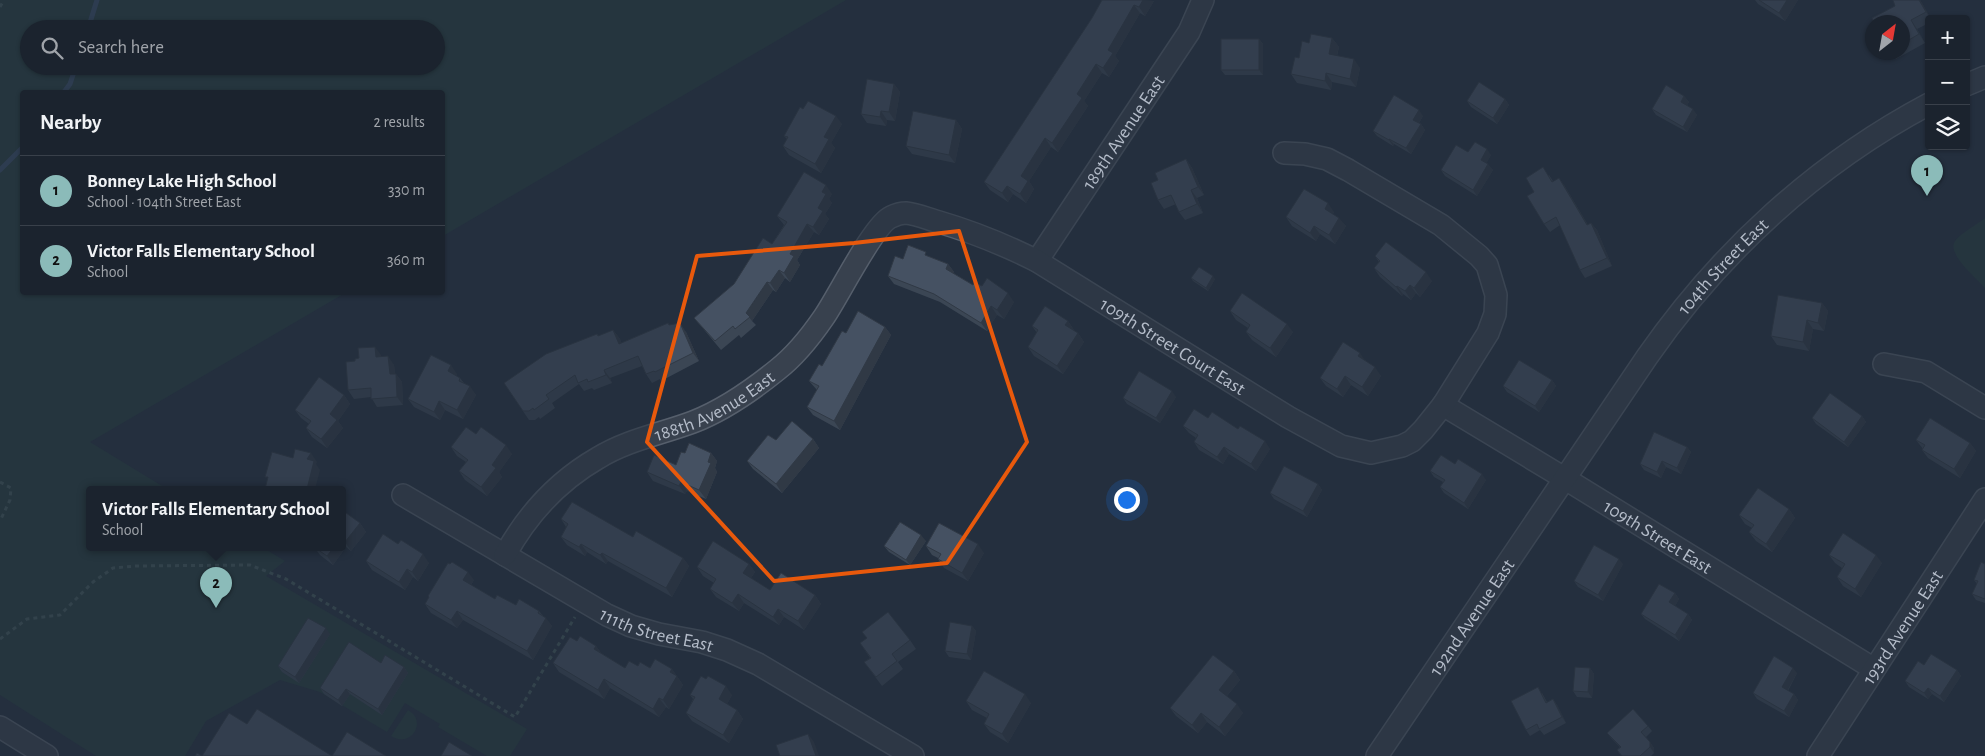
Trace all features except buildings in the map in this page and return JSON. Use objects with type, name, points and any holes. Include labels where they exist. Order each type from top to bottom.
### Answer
[{"type":"street","name":"189th Avenue East","points":[[1037,261],[1189,32],[1203,0]]},
{"type":"street","points":[[1970,83],[1985,77]]},
{"type":"street","name":"104th Street East","points":[[1564,478],[1667,328],[1729,255],[1759,226],[1852,150],[1927,105]]},
{"type":"street","name":"109th Street Court East","points":[[889,218],[904,213],[929,219],[972,232],[1037,261],[1288,417],[1341,446],[1371,453],[1385,452],[1402,446],[1412,441],[1443,405],[1488,333],[1495,314],[1496,295],[1487,265],[1480,256],[1441,225],[1348,170],[1326,159],[1305,154],[1284,153]]},
{"type":"street","name":"188th Avenue East","points":[[505,555],[528,518],[571,475],[598,457],[627,444],[694,422],[721,409],[752,390],[779,368],[803,344],[825,316],[871,239],[889,218]]},
{"type":"street","points":[[1884,364],[1926,372],[1985,408]]},
{"type":"street","name":"109th Street East","points":[[1443,405],[1874,669]]},
{"type":"street","name":"192nd Avenue East","points":[[1377,756],[1564,478]]},
{"type":"street","name":"111th Street East","points":[[403,494],[607,615],[631,626],[659,634],[702,642],[727,650],[758,664],[913,756]]},
{"type":"street","name":"193rd Avenue East","points":[[1818,756],[1985,499]]},
{"type":"street","points":[[0,727],[47,756]]},
{"type":"path","points":[[0,7],[4,0]]},
{"type":"path","points":[[0,482],[10,488],[10,500],[0,521]]},
{"type":"path","points":[[0,639],[27,619],[60,615],[93,582],[113,568],[250,565],[286,579],[515,717],[578,612]]},
{"type":"highlighted area","points":[[959,231],[1027,442],[947,563],[774,581],[647,442],[697,256],[854,243]]},
{"type":"green space","points":[[0,0],[846,0],[445,235],[445,90],[20,90],[20,295],[342,295],[90,442],[162,486],[86,486],[86,551],[269,551],[285,561],[266,576],[527,729],[510,756],[487,756],[438,727],[440,724],[405,703],[387,732],[320,692],[280,680],[206,721],[185,756],[96,756],[0,695]]},
{"type":"green space","points":[[1985,218],[1985,288],[1960,261],[1954,248],[1954,243],[1959,237]]},
{"type":"green space","points":[[408,710],[417,721],[414,732],[405,739],[391,736]]},
{"type":"waterway","points":[[91,20],[97,0]]},
{"type":"waterway","points":[[66,90],[73,75]]},
{"type":"waterway","points":[[0,170],[20,150]]},
{"type":"place","name":"Bonney Lake High School","points":[[1927,196]]},
{"type":"place","name":"Victor Falls Elementary School","points":[[216,608]]}]
